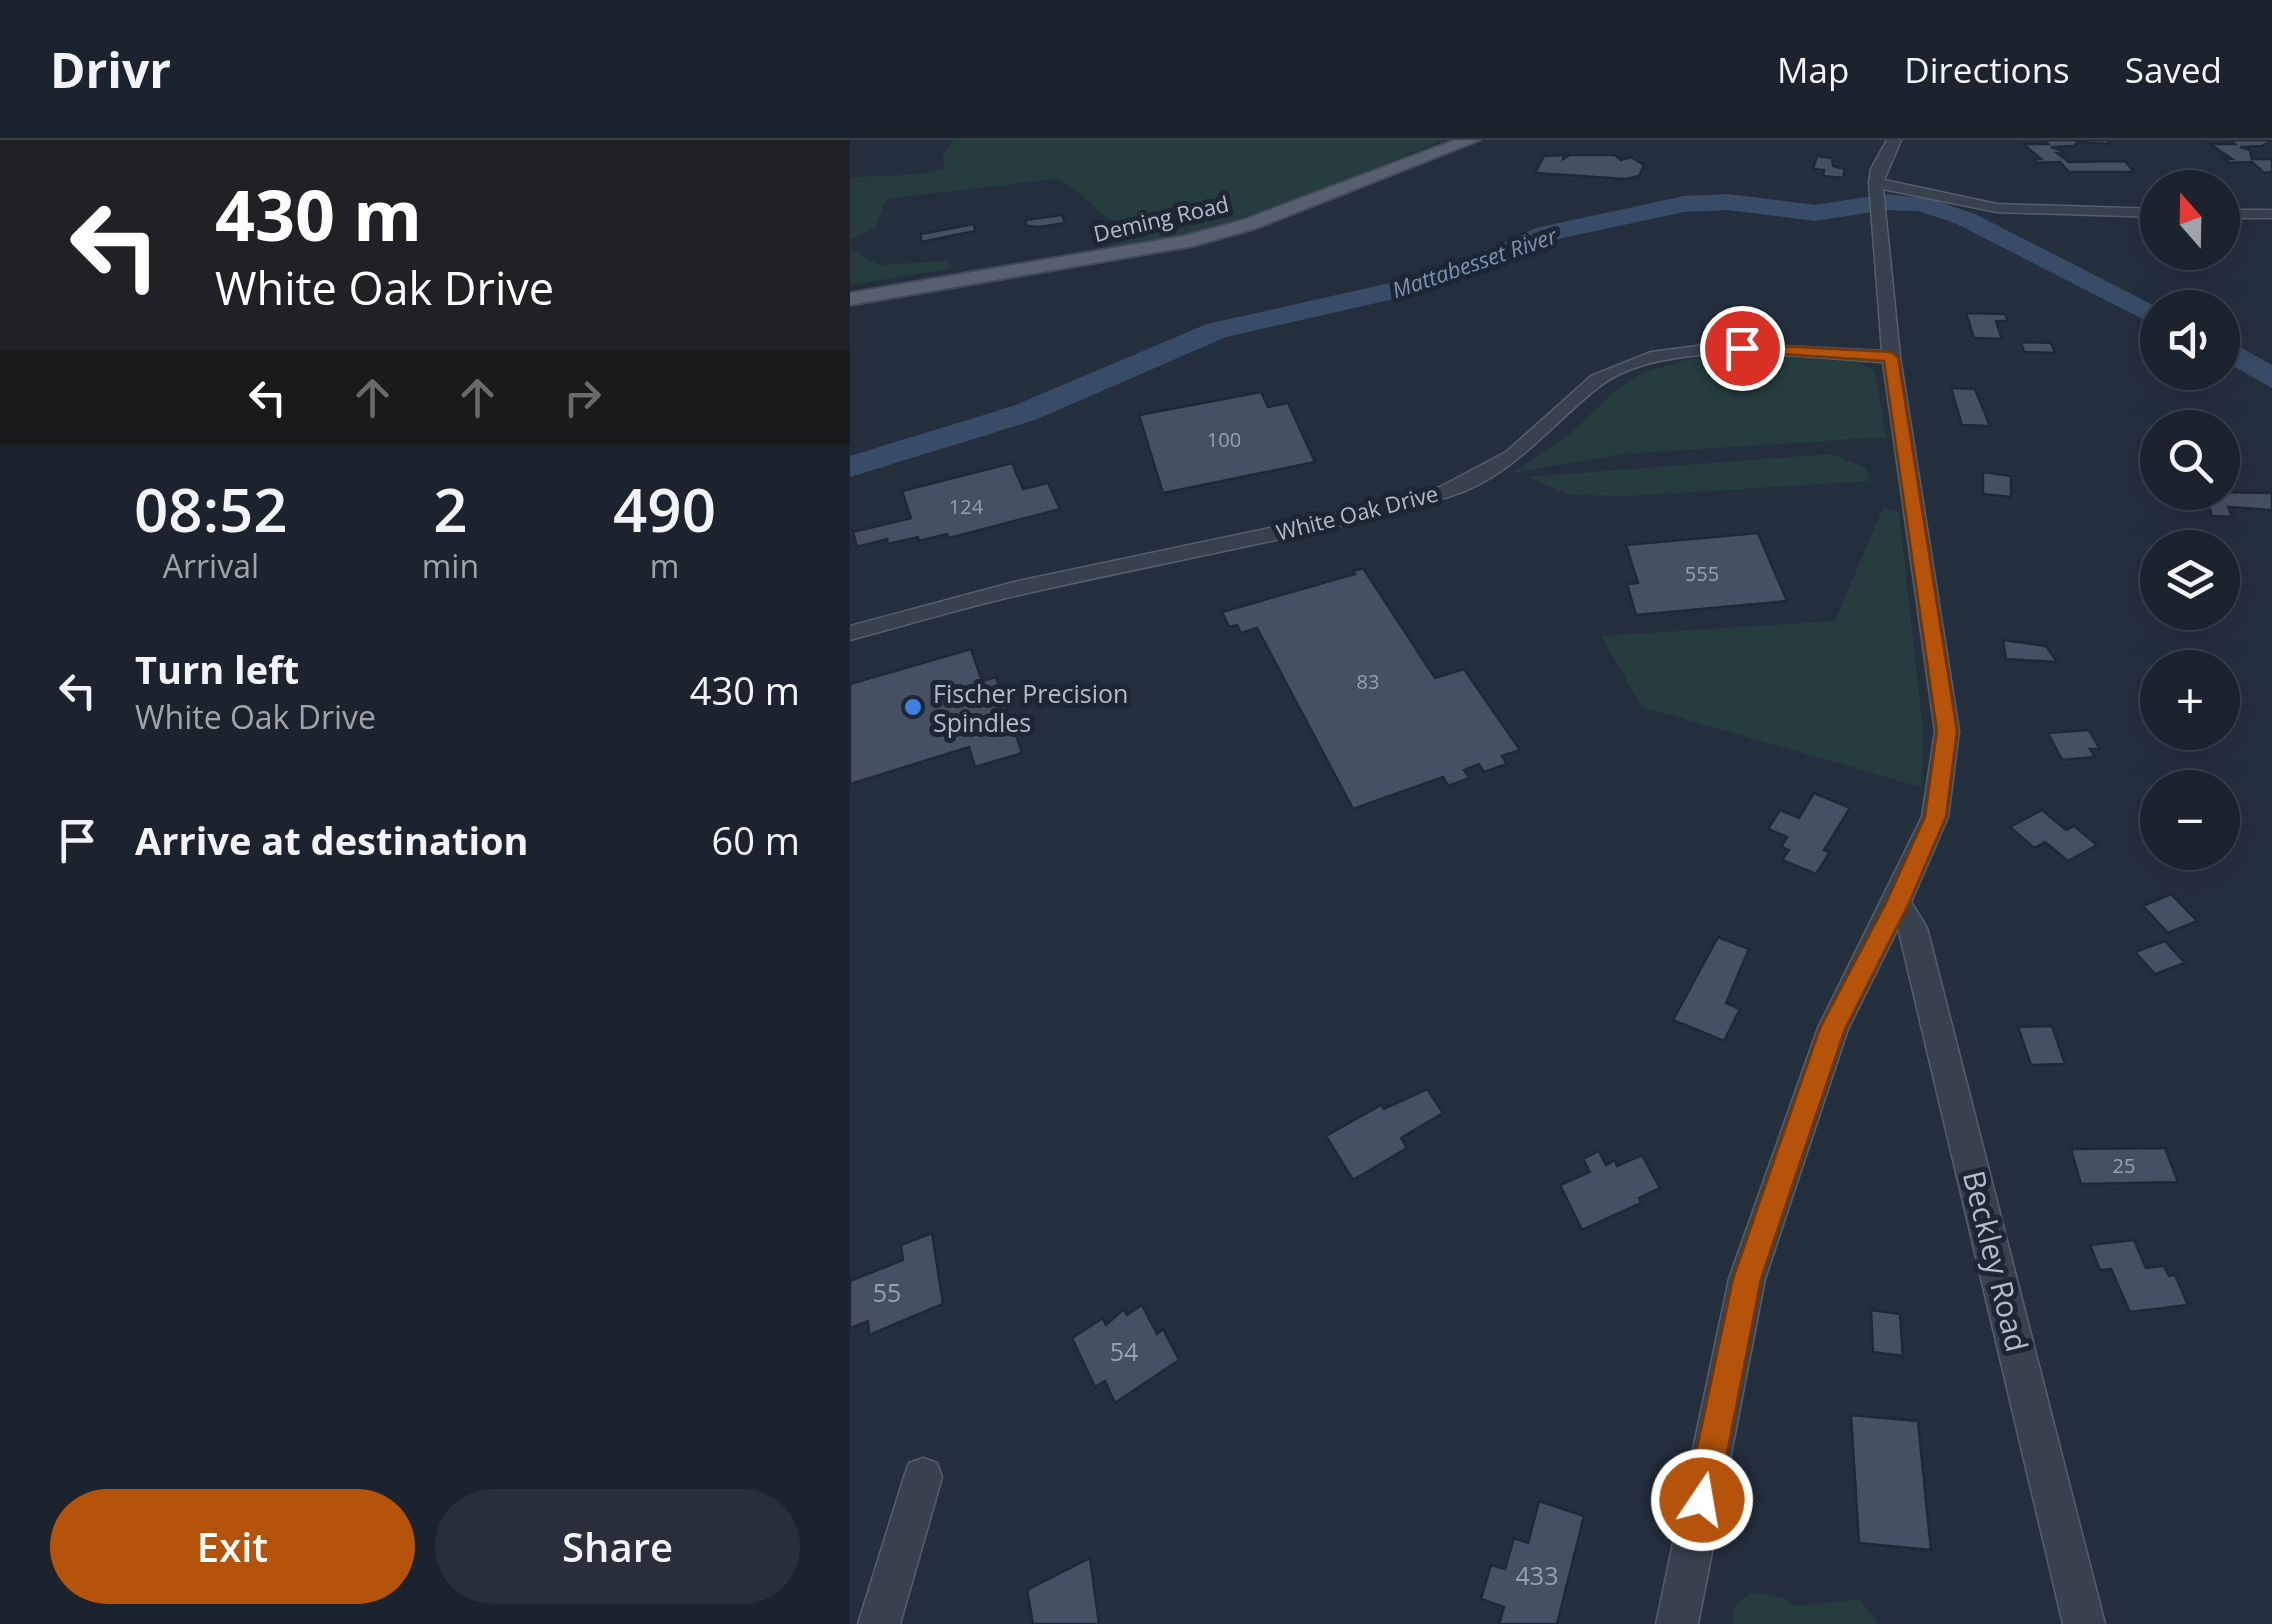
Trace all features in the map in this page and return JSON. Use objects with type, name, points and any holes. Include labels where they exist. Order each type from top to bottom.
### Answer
[{"type":"main road","name":"Deming Road","points":[[850,299],[1186,242],[1250,224],[1471,140]]},
{"type":"street","points":[[1875,140],[1894,140]]},
{"type":"street","points":[[1677,1624],[1747,1279],[1833,1028],[1898,903],[1936,817],[1947,731],[1891,357],[1877,197],[1880,163],[1894,140]]},
{"type":"street","points":[[1877,197],[2008,209],[2140,213]]},
{"type":"street","points":[[2240,214],[2272,214]]},
{"type":"street","name":"White Oak Drive","points":[[850,633],[1014,589],[1358,516],[1447,491],[1513,456],[1598,380],[1658,356],[1721,348],[1891,357]]},
{"type":"street","name":"Beckley Road","points":[[1898,903],[1914,928],[2084,1624]]},
{"type":"street","points":[[879,1624],[923,1477]]},
{"type":"green space","points":[[953,140],[1443,140],[1289,203],[1194,232],[1112,247],[1117,222],[1072,187],[1054,179],[886,199],[875,228],[850,239],[850,178],[910,175],[945,168],[942,155]]},
{"type":"green space","points":[[850,250],[879,265],[945,261],[954,268],[850,285]]},
{"type":"green space","points":[[1760,355],[1857,362],[1875,371],[1886,437],[1621,454],[1512,473],[1568,436],[1614,392],[1643,373],[1690,359]]},
{"type":"green space","points":[[1831,454],[1866,468],[1870,481],[1627,496],[1571,495],[1527,477]]},
{"type":"green space","points":[[1883,508],[1899,512],[1923,731],[1921,787],[1642,707],[1601,636],[1835,621]]},
{"type":"green space","points":[[1752,1592],[1784,1598],[1796,1606],[1860,1599],[1878,1624],[1732,1624],[1736,1603]]},
{"type":"building","points":[[2045,140],[2107,140],[2110,144],[2078,142],[2074,146],[2051,147],[2061,150],[2064,153],[2057,153],[2069,162],[2125,161],[2134,172],[2069,172],[2060,162],[2037,163],[2034,159],[2041,159],[2023,144],[2048,144]]},
{"type":"building","points":[[2231,140],[2272,140],[2262,146],[2240,147],[2250,150],[2252,159],[2272,159],[2272,172],[2264,173],[2252,162],[2229,163],[2225,159],[2232,159],[2210,144],[2235,144]]},
{"type":"building","points":[[1564,155],[1563,159],[1570,155],[1615,155],[1621,160],[1631,157],[1644,165],[1639,176],[1626,179],[1535,173],[1544,156]]},
{"type":"building","points":[[1817,156],[1832,158],[1833,166],[1845,169],[1843,178],[1823,176],[1824,170],[1813,169]]},
{"type":"building","points":[[1062,215],[1065,223],[1039,227],[1027,226],[1025,220]]},
{"type":"building","points":[[974,224],[975,231],[921,242],[921,234]]},
{"type":"building","points":[[1966,313],[2005,314],[2008,321],[1996,321],[2002,339],[1974,338]]},
{"type":"building","points":[[2021,342],[2051,343],[2055,353],[2024,352]]},
{"type":"building","points":[[1951,388],[1975,389],[1990,426],[1962,425]]},
{"type":"building","points":[[1261,392],[1268,407],[1288,403],[1315,462],[1163,493],[1139,415]]},
{"type":"building","points":[[1012,463],[1023,489],[1048,483],[1060,509],[949,538],[947,534],[888,544],[887,539],[857,547],[853,532],[911,518],[902,491]]},
{"type":"building","points":[[1983,472],[2011,476],[2011,497],[1983,494]]},
{"type":"building","points":[[2240,493],[2272,493],[2272,510],[2240,508]]},
{"type":"building","points":[[2210,510],[2229,510],[2232,517],[2212,516]]},
{"type":"building","points":[[1758,533],[1787,601],[1636,615],[1627,584],[1638,583],[1626,545]]},
{"type":"building","points":[[1363,568],[1435,678],[1464,669],[1520,750],[1502,756],[1507,764],[1484,772],[1479,764],[1464,770],[1470,778],[1448,786],[1443,777],[1353,809],[1257,628],[1241,633],[1237,625],[1229,627],[1222,612],[1355,574],[1353,571]]},
{"type":"building","points":[[2003,640],[2046,646],[2057,662],[2006,659]]},
{"type":"building","points":[[971,649],[982,681],[996,677],[1022,753],[975,767],[969,747],[850,784],[850,684]]},
{"type":"building","points":[[2089,730],[2100,749],[2090,749],[2095,757],[2062,760],[2048,733]]},
{"type":"building","points":[[1814,793],[1850,808],[1824,850],[1830,852],[1816,874],[1782,860],[1789,850],[1781,847],[1787,837],[1768,829],[1780,810],[1799,818]]},
{"type":"building","points":[[2042,810],[2066,830],[2074,826],[2097,845],[2068,861],[2045,842],[2034,848],[2010,827]]},
{"type":"building","points":[[2171,894],[2197,921],[2168,933],[2143,906]]},
{"type":"building","points":[[1718,937],[1749,949],[1726,1003],[1740,1009],[1724,1041],[1673,1020]]},
{"type":"building","points":[[2165,941],[2185,963],[2155,974],[2135,952]]},
{"type":"building","points":[[2052,1026],[2065,1064],[2031,1065],[2018,1027]]},
{"type":"building","points":[[1427,1089],[1443,1113],[1401,1138],[1407,1148],[1353,1180],[1326,1136],[1381,1105],[1384,1109]]},
{"type":"building","points":[[2165,1148],[2178,1182],[2081,1184],[2071,1149]]},
{"type":"building","points":[[1599,1151],[1606,1165],[1615,1160],[1617,1166],[1642,1155],[1660,1188],[1639,1198],[1641,1203],[1582,1230],[1560,1185],[1590,1172],[1583,1159]]},
{"type":"building","points":[[932,1233],[943,1304],[869,1335],[868,1321],[850,1328],[850,1281],[903,1260],[901,1245]]},
{"type":"building","points":[[2134,1240],[2146,1268],[2164,1266],[2169,1276],[2175,1275],[2188,1305],[2130,1312],[2111,1269],[2100,1270],[2090,1245]]},
{"type":"building","points":[[1142,1305],[1157,1334],[1163,1329],[1179,1360],[1115,1403],[1105,1381],[1095,1387],[1072,1338],[1103,1318],[1106,1325],[1124,1309],[1127,1315]]},
{"type":"building","points":[[1871,1310],[1900,1314],[1903,1356],[1873,1352]]},
{"type":"building","points":[[1851,1415],[1918,1421],[1931,1550],[1859,1543]]},
{"type":"building","points":[[1539,1501],[1584,1516],[1557,1624],[1499,1624],[1504,1607],[1481,1599],[1491,1565],[1505,1569],[1514,1538],[1528,1543]]},
{"type":"building","points":[[1090,1558],[1099,1624],[1033,1624],[1027,1590]]},
{"type":"waterway","name":"Mattabesset River","points":[[850,467],[1024,413],[1217,330],[1406,288],[1467,269],[1536,236],[1684,204],[1728,202],[1815,213],[1885,202],[1922,204],[1966,219],[2140,309]]},
{"type":"waterway","name":"Mattabesset River","points":[[2240,358],[2272,379]]},
{"type":"place","name":"Fischer Precision Spindles","points":[[913,707]]},
{"type":"route","points":[[1702,1500],[1747,1279],[1833,1028],[1898,903],[1936,817],[1947,731],[1891,357],[1742,348]]}]
